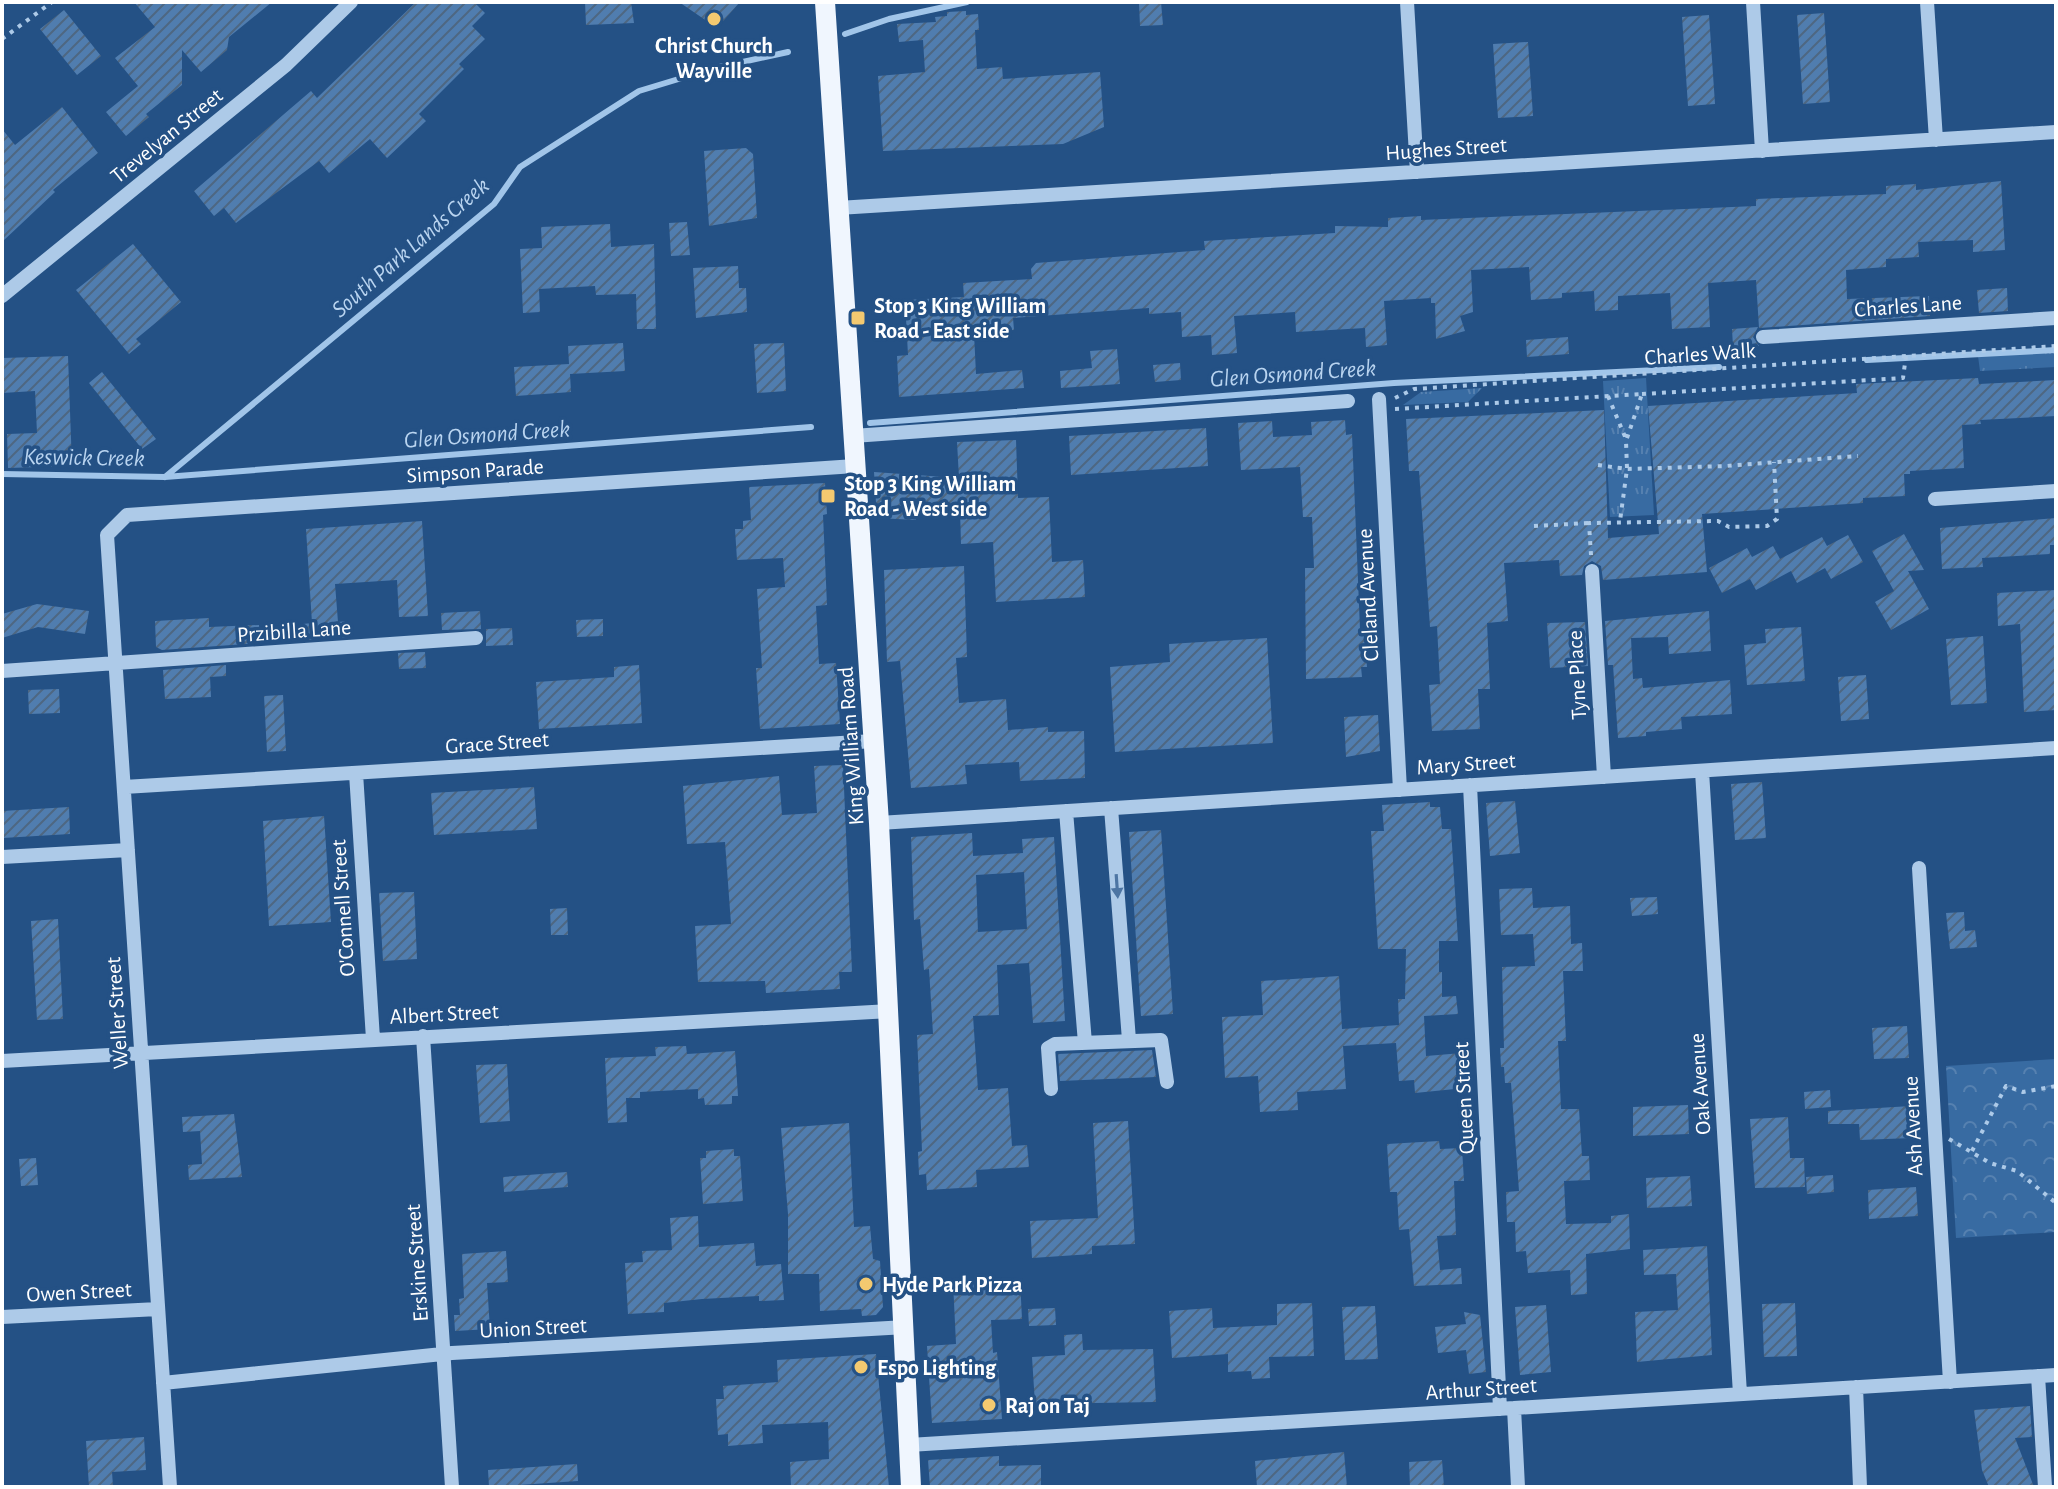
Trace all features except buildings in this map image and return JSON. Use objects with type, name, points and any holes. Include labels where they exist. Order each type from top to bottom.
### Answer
[{"type":"main road","name":"King William Road","points":[[825,2],[890,1011],[911,1487]]},
{"type":"street","name":"Trevelyan Street","points":[[2,296],[286,65],[351,2]]},
{"type":"street","points":[[1407,2],[1417,172]]},
{"type":"street","points":[[1753,2],[1762,151]]},
{"type":"street","points":[[1927,2],[1936,140]]},
{"type":"street","name":"Hughes Street","points":[[838,208],[2056,132]]},
{"type":"street","name":"Charles Lane","points":[[1763,337],[2056,318]]},
{"type":"street","name":"Cleland Avenue","points":[[1379,399],[1400,790]]},
{"type":"street","points":[[853,436],[1348,401]]},
{"type":"street","name":"Simpson Parade","points":[[107,535],[127,515],[855,466]]},
{"type":"street","points":[[1935,499],[2056,491]]},
{"type":"street","name":"Weller Street","points":[[107,535],[170,1487]]},
{"type":"street","name":"Tyne Place","points":[[1592,571],[1604,777]]},
{"type":"street","name":"Przibilla Lane","points":[[2,671],[476,638]]},
{"type":"street","name":"Grace Street","points":[[124,787],[874,741]]},
{"type":"street","name":"Mary Street","points":[[879,823],[2056,748]]},
{"type":"street","name":"Oak Avenue","points":[[1702,771],[1740,1394]]},
{"type":"street","name":"O'Connell Street","points":[[356,773],[373,1039]]},
{"type":"street","name":"Queen Street","points":[[1470,785],[1507,1409],[1518,1487]]},
{"type":"street","points":[[1111,808],[1129,1040]]},
{"type":"street","points":[[1066,811],[1085,1043]]},
{"type":"street","points":[[2,857],[128,850]]},
{"type":"street","name":"Ash Avenue","points":[[1919,868],[1950,1382]]},
{"type":"street","name":"Albert Street","points":[[2,1061],[890,1011]]},
{"type":"street","name":"Erskine Street","points":[[423,1036],[452,1487]]},
{"type":"street","points":[[1051,1089],[1049,1046],[1129,1040],[1161,1040],[1167,1082]]},
{"type":"street","name":"Owen Street","points":[[2,1317],[158,1309]]},
{"type":"street","name":"Union Street","points":[[163,1383],[444,1354],[906,1327]]},
{"type":"street","name":"Arthur Street","points":[[909,1445],[2056,1375]]},
{"type":"street","points":[[2038,1376],[2045,1487]]},
{"type":"street","points":[[1856,1387],[1860,1487]]},
{"type":"path","points":[[2,39],[52,2]]},
{"type":"path","name":"Charles Walk","points":[[1379,399],[1400,398],[1414,389],[2056,346]]},
{"type":"path","points":[[1395,409],[1903,378],[1906,356]]},
{"type":"path","points":[[1626,441],[1642,394]]},
{"type":"path","points":[[1608,396],[1626,441],[1627,469],[1620,521]]},
{"type":"path","points":[[1598,465],[1627,469],[1858,456]]},
{"type":"path","points":[[1534,526],[1620,521],[1767,526],[1777,519],[1774,462]]},
{"type":"path","points":[[1589,523],[1592,571]]},
{"type":"path","points":[[1972,1151],[2006,1086],[2023,1092],[2056,1086]]},
{"type":"path","points":[[1935,1140],[1954,1139],[1990,1163],[2017,1171],[2056,1203]]},
{"type":"green space","points":[[2056,351],[2056,367],[1980,371],[1978,356]]},
{"type":"green space","points":[[1646,378],[1654,515],[1610,517],[1603,381]]},
{"type":"green space","points":[[1482,388],[1468,402],[1403,405],[1421,392]]},
{"type":"green space","points":[[2056,1059],[2056,1232],[1956,1238],[1946,1066]]},
{"type":"waterway","name":"South Park Lands Creek","points":[[845,34],[889,19],[967,2]]},
{"type":"waterway","name":"South Park Lands Creek","points":[[165,477],[494,204],[520,167],[639,91],[715,68],[788,52]]},
{"type":"waterway","name":"Glen Osmond Creek","points":[[1867,360],[2056,350]]},
{"type":"waterway","name":"Glen Osmond Creek","points":[[870,423],[1394,383],[1719,367]]},
{"type":"waterway","name":"Glen Osmond Creek","points":[[2,474],[165,477],[811,427]]},
{"type":"place","name":"Christ Church Wayville","points":[[714,19]]},
{"type":"place","name":"Stop 3 King William Road - East side","points":[[858,318]]},
{"type":"place","name":"Stop 3 King William Road - West side","points":[[828,496]]},
{"type":"place","name":"Hyde Park Pizza","points":[[866,1284]]},
{"type":"place","name":"Espo Lighting","points":[[861,1367]]},
{"type":"place","name":"Raj on Taj","points":[[989,1405]]},
{"type":"water label","name":"Keswick Creek","points":[[84,457]]}]
